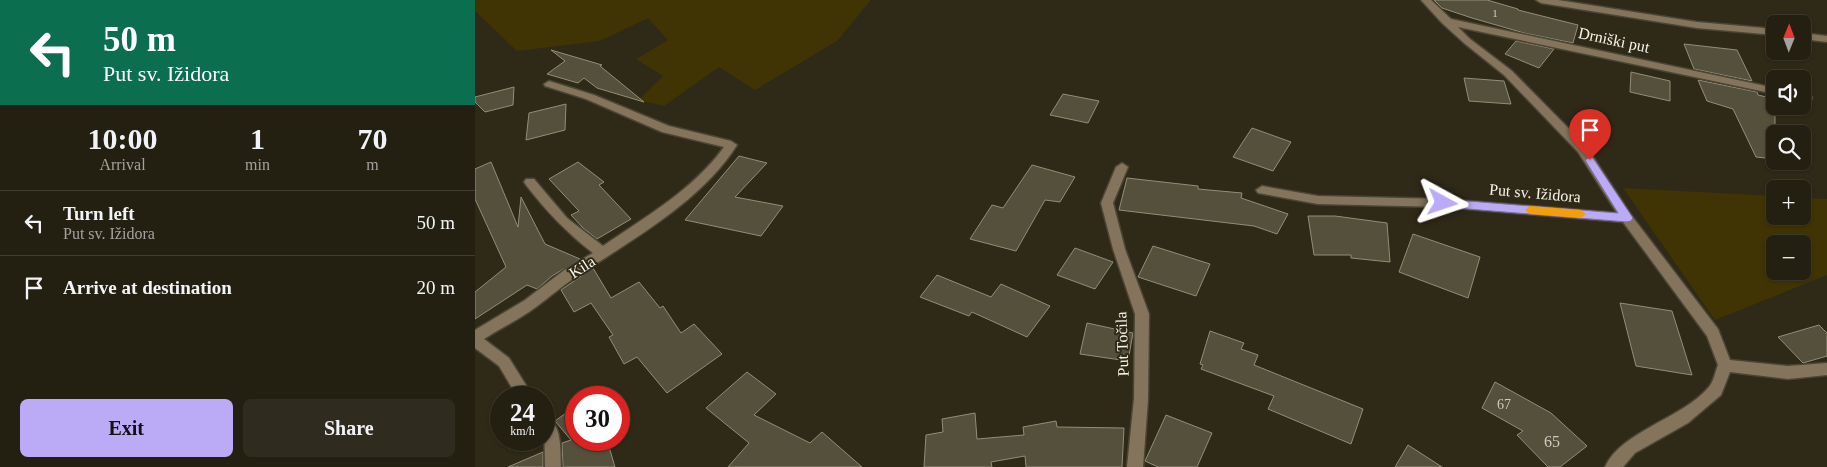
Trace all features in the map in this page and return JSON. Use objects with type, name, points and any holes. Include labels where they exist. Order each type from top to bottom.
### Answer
[{"type":"street","name":"Put sv. Ižidora","points":[[1426,0],[1467,41],[1508,73],[1582,149],[1627,218],[1713,333],[1725,365]]},
{"type":"street","points":[[1541,0],[1697,25],[1766,31]]},
{"type":"street","name":"Drniški put","points":[[1445,21],[1766,89]]},
{"type":"street","points":[[1811,37],[1827,39]]},
{"type":"street","points":[[549,84],[590,97],[666,129],[731,145],[722,160],[692,189],[603,253]]},
{"type":"street","name":"Put Točila","points":[[1122,167],[1107,203],[1119,249],[1142,314],[1141,399],[1135,467]]},
{"type":"street","name":"Kila","points":[[519,386],[504,362],[475,339],[530,304],[572,272],[603,253],[580,237],[555,215],[530,182]]},
{"type":"street","name":"Put sv. Ižidora","points":[[1262,190],[1317,200],[1443,203],[1627,218]]},
{"type":"street","points":[[1613,467],[1630,448],[1683,418],[1716,390],[1725,365],[1764,372],[1809,373],[1827,369]]},
{"type":"street","points":[[552,451],[553,467]]},
{"type":"shaded area","points":[[475,0],[871,0],[837,41],[755,90],[719,67],[664,106],[639,100],[663,76],[636,59],[668,40],[648,18],[600,41],[517,51],[475,11]]},
{"type":"shaded area","points":[[1623,188],[1766,196],[1766,225],[1811,225],[1811,198],[1827,199],[1827,275],[1715,320]]},
{"type":"building","points":[[1434,0],[1487,0],[1578,25],[1573,43],[1524,33],[1472,18],[1442,8]]},
{"type":"building","points":[[1516,41],[1554,49],[1539,68],[1505,54]]},
{"type":"building","points":[[1684,44],[1737,50],[1752,81],[1694,69]]},
{"type":"building","points":[[551,50],[602,65],[600,66],[644,102],[597,88],[584,78],[578,83],[547,74],[565,61]]},
{"type":"building","points":[[1631,72],[1670,81],[1670,101],[1630,92]]},
{"type":"building","points":[[1464,78],[1504,81],[1511,104],[1469,101]]},
{"type":"building","points":[[1698,80],[1757,92],[1758,95],[1766,97],[1766,115],[1775,115],[1775,125],[1766,125],[1766,158],[1756,157],[1733,109],[1707,101]]},
{"type":"building","points":[[514,87],[513,105],[485,112],[475,102],[475,97]]},
{"type":"building","points":[[1063,94],[1099,101],[1088,123],[1050,115]]},
{"type":"building","points":[[566,104],[565,130],[526,140],[529,113]]},
{"type":"building","points":[[1252,128],[1291,142],[1273,171],[1233,157]]},
{"type":"building","points":[[739,156],[767,163],[735,197],[783,206],[761,236],[685,220]]},
{"type":"building","points":[[491,162],[518,227],[521,197],[545,244],[580,259],[552,276],[537,289],[527,285],[475,319],[475,292],[506,267],[475,199],[475,169]]},
{"type":"building","points":[[578,162],[604,182],[599,185],[631,219],[597,239],[571,215],[579,211],[549,179]]},
{"type":"building","points":[[1032,165],[1075,177],[1060,202],[1045,200],[1016,251],[970,239],[992,205],[1003,208]]},
{"type":"building","points":[[1127,178],[1198,186],[1198,189],[1242,193],[1241,198],[1288,214],[1277,234],[1254,226],[1119,210]]},
{"type":"building","points":[[1308,216],[1335,216],[1387,223],[1390,262],[1351,258],[1351,255],[1314,255]]},
{"type":"building","points":[[1413,234],[1480,257],[1468,298],[1399,272]]},
{"type":"building","points":[[1153,246],[1210,264],[1196,296],[1138,277]]},
{"type":"building","points":[[1075,248],[1113,262],[1095,289],[1057,275]]},
{"type":"building","points":[[593,268],[611,298],[639,282],[660,308],[663,306],[681,333],[694,324],[722,354],[667,393],[637,357],[624,364],[609,337],[613,335],[591,303],[574,312],[561,290]]},
{"type":"building","points":[[937,275],[991,297],[1001,284],[1050,306],[1027,337],[972,312],[969,316],[920,297]]},
{"type":"building","points":[[1620,303],[1672,311],[1692,375],[1636,366]]},
{"type":"building","points":[[1087,323],[1133,333],[1128,361],[1080,354]]},
{"type":"building","points":[[1819,325],[1827,333],[1827,356],[1803,363],[1778,337]]},
{"type":"building","points":[[1210,331],[1244,343],[1241,349],[1258,355],[1254,365],[1363,409],[1351,444],[1268,409],[1274,396],[1201,369],[1203,365],[1200,364]]},
{"type":"building","points":[[747,372],[776,394],[754,415],[810,443],[822,432],[862,467],[728,467],[749,443],[706,408]]},
{"type":"building","points":[[1495,382],[1551,413],[1587,446],[1560,467],[1548,467],[1517,435],[1523,431],[1482,408]]},
{"type":"building","points":[[975,413],[977,439],[1024,435],[1023,427],[1056,421],[1057,427],[1124,428],[1122,467],[1026,467],[1025,456],[991,462],[992,467],[924,467],[926,435],[943,432],[942,419]]},
{"type":"building","points":[[565,414],[565,433],[555,421]]},
{"type":"building","points":[[1166,415],[1212,433],[1197,467],[1158,467],[1145,461]]},
{"type":"building","points":[[565,442],[565,451],[610,451],[615,467],[563,467],[562,443]]},
{"type":"building","points":[[1408,445],[1442,467],[1395,467]]},
{"type":"building","points":[[543,452],[543,467],[508,467]]},
{"type":"slow traffic","points":[[1530,210],[1581,214]]},
{"type":"route","points":[[1443,203],[1627,218],[1590,160]]}]
